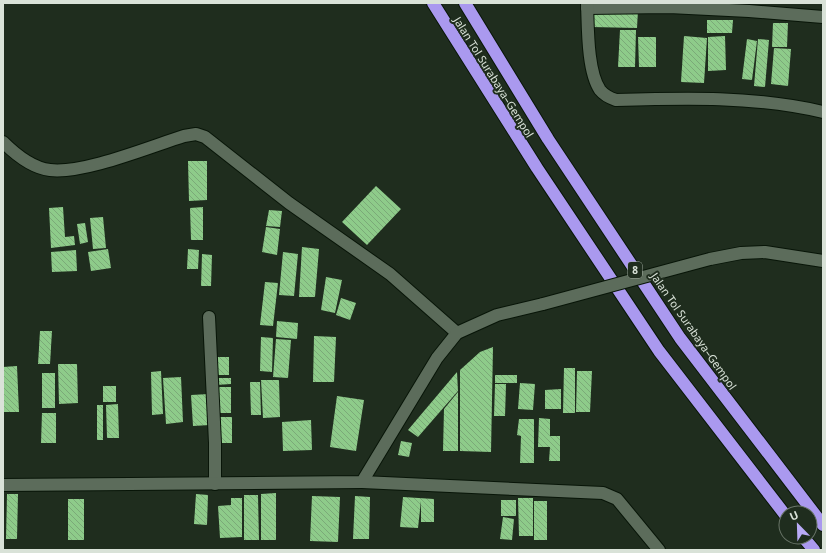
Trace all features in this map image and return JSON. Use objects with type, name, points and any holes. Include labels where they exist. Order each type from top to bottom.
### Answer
[{"type":"highway","name":"Jalan Tol Surabaya–Gempol","points":[[433,3],[537,168],[659,351],[778,506]]},
{"type":"highway","name":"Jalan Tol Surabaya–Gempol","points":[[465,3],[548,139],[680,338],[823,525]]},
{"type":"street","points":[[823,17],[749,11],[587,5],[591,54],[595,80],[601,91],[609,98],[616,100],[713,98],[766,103],[823,112]]},
{"type":"street","points":[[3,142],[28,162],[48,170],[65,171],[99,164],[184,136],[196,134],[205,137],[277,194],[390,274],[457,333]]},
{"type":"street","points":[[362,482],[437,358],[457,333],[496,315],[543,304],[710,259],[741,253],[765,252],[823,261]]},
{"type":"street","points":[[209,316],[216,464],[215,484]]},
{"type":"street","points":[[3,485],[362,482],[603,493],[617,499],[659,550]]},
{"type":"building","points":[[592,9],[638,10],[637,28],[591,27]]},
{"type":"building","points":[[707,20],[733,20],[732,33],[707,33]]},
{"type":"building","points":[[773,23],[788,23],[787,47],[772,47]]},
{"type":"building","points":[[620,30],[636,30],[635,67],[618,67]]},
{"type":"building","points":[[684,36],[707,38],[704,83],[681,82]]},
{"type":"building","points":[[725,36],[726,70],[708,71],[708,37]]},
{"type":"building","points":[[638,37],[656,37],[656,67],[639,67]]},
{"type":"building","points":[[747,39],[757,41],[752,80],[742,79]]},
{"type":"building","points":[[758,39],[769,40],[765,87],[754,86]]},
{"type":"building","points":[[774,48],[791,49],[788,86],[771,84]]},
{"type":"building","points":[[188,161],[207,161],[207,200],[189,201]]},
{"type":"building","points":[[376,186],[401,209],[367,245],[342,222]]},
{"type":"building","points":[[63,207],[65,237],[74,236],[75,245],[51,248],[49,208]]},
{"type":"building","points":[[203,207],[203,240],[191,240],[190,208]]},
{"type":"building","points":[[269,210],[282,211],[280,227],[266,226]]},
{"type":"building","points":[[103,217],[106,248],[93,249],[90,218]]},
{"type":"building","points":[[85,223],[88,242],[80,244],[77,224]]},
{"type":"building","points":[[266,227],[280,229],[277,255],[262,252]]},
{"type":"building","points":[[302,247],[319,249],[315,297],[299,297]]},
{"type":"building","points":[[108,249],[111,268],[91,271],[88,252]]},
{"type":"building","points":[[188,249],[199,250],[198,269],[187,269]]},
{"type":"building","points":[[76,250],[77,271],[52,272],[51,252]]},
{"type":"building","points":[[283,252],[298,254],[294,296],[279,295]]},
{"type":"building","points":[[202,254],[212,255],[211,286],[201,286]]},
{"type":"building","points":[[326,277],[342,280],[335,313],[321,310]]},
{"type":"building","points":[[265,282],[278,283],[273,326],[260,325]]},
{"type":"building","points":[[341,298],[356,303],[350,320],[336,315]]},
{"type":"building","points":[[277,321],[298,323],[297,339],[276,337]]},
{"type":"building","points":[[40,331],[52,331],[50,364],[38,364]]},
{"type":"building","points":[[314,336],[336,337],[334,382],[313,382]]},
{"type":"building","points":[[261,337],[273,338],[272,372],[260,371]]},
{"type":"building","points":[[276,339],[291,340],[288,378],[273,377]]},
{"type":"building","points":[[493,347],[491,452],[460,451],[460,370],[480,352]]},
{"type":"building","points":[[216,357],[229,357],[229,375],[217,375]]},
{"type":"building","points":[[58,364],[77,364],[78,403],[59,404]]},
{"type":"building","points":[[17,366],[19,412],[3,412],[3,367]]},
{"type":"building","points":[[564,368],[575,368],[575,413],[563,413]]},
{"type":"building","points":[[161,371],[163,414],[152,415],[151,372]]},
{"type":"building","points":[[577,371],[592,371],[590,412],[576,412]]},
{"type":"building","points":[[457,372],[458,391],[418,437],[408,430]]},
{"type":"building","points":[[42,373],[55,373],[55,408],[42,408]]},
{"type":"building","points":[[495,375],[517,375],[517,383],[495,383]]},
{"type":"building","points":[[181,377],[183,422],[166,424],[163,378]]},
{"type":"building","points":[[216,378],[231,378],[231,384],[216,385]]},
{"type":"building","points":[[261,380],[279,380],[280,417],[263,418]]},
{"type":"building","points":[[250,382],[260,382],[261,415],[251,415]]},
{"type":"building","points":[[520,383],[535,384],[533,410],[518,409]]},
{"type":"building","points":[[495,384],[506,384],[505,416],[494,416]]},
{"type":"building","points":[[103,386],[116,386],[116,402],[103,402]]},
{"type":"building","points":[[217,387],[231,387],[231,413],[217,413]]},
{"type":"building","points":[[561,389],[561,409],[545,409],[545,390]]},
{"type":"building","points":[[458,392],[458,451],[443,451],[444,409]]},
{"type":"building","points":[[209,394],[210,425],[193,426],[191,395]]},
{"type":"building","points":[[337,396],[364,400],[356,451],[330,447]]},
{"type":"building","points":[[118,404],[119,438],[107,438],[106,405]]},
{"type":"building","points":[[97,405],[103,405],[103,440],[97,440]]},
{"type":"building","points":[[42,413],[56,413],[56,443],[41,443]]},
{"type":"building","points":[[217,417],[232,417],[232,443],[217,443]]},
{"type":"building","points":[[539,418],[550,419],[550,436],[560,436],[560,461],[549,461],[550,447],[538,447]]},
{"type":"building","points":[[519,419],[534,419],[534,463],[520,463],[521,436],[517,435]]},
{"type":"building","points":[[311,420],[312,450],[283,451],[282,422]]},
{"type":"building","points":[[401,441],[412,443],[409,457],[398,455]]},
{"type":"building","points":[[276,493],[276,540],[261,540],[261,494]]},
{"type":"building","points":[[7,494],[18,494],[17,539],[6,539]]},
{"type":"building","points":[[196,494],[208,495],[207,525],[194,524]]},
{"type":"building","points":[[244,495],[258,495],[259,540],[244,540]]},
{"type":"building","points":[[312,496],[340,497],[338,542],[310,541]]},
{"type":"building","points":[[355,496],[370,497],[369,539],[353,539]]},
{"type":"building","points":[[403,497],[434,499],[434,522],[421,522],[421,501],[418,528],[400,527]]},
{"type":"building","points":[[231,498],[242,498],[242,537],[220,538],[218,506],[231,505]]},
{"type":"building","points":[[518,498],[533,498],[533,536],[519,536]]},
{"type":"building","points":[[68,499],[84,499],[84,540],[68,540]]},
{"type":"building","points":[[501,500],[516,500],[516,516],[501,516]]},
{"type":"building","points":[[534,501],[547,501],[547,540],[534,540]]},
{"type":"building","points":[[503,517],[514,519],[512,540],[500,539]]}]
